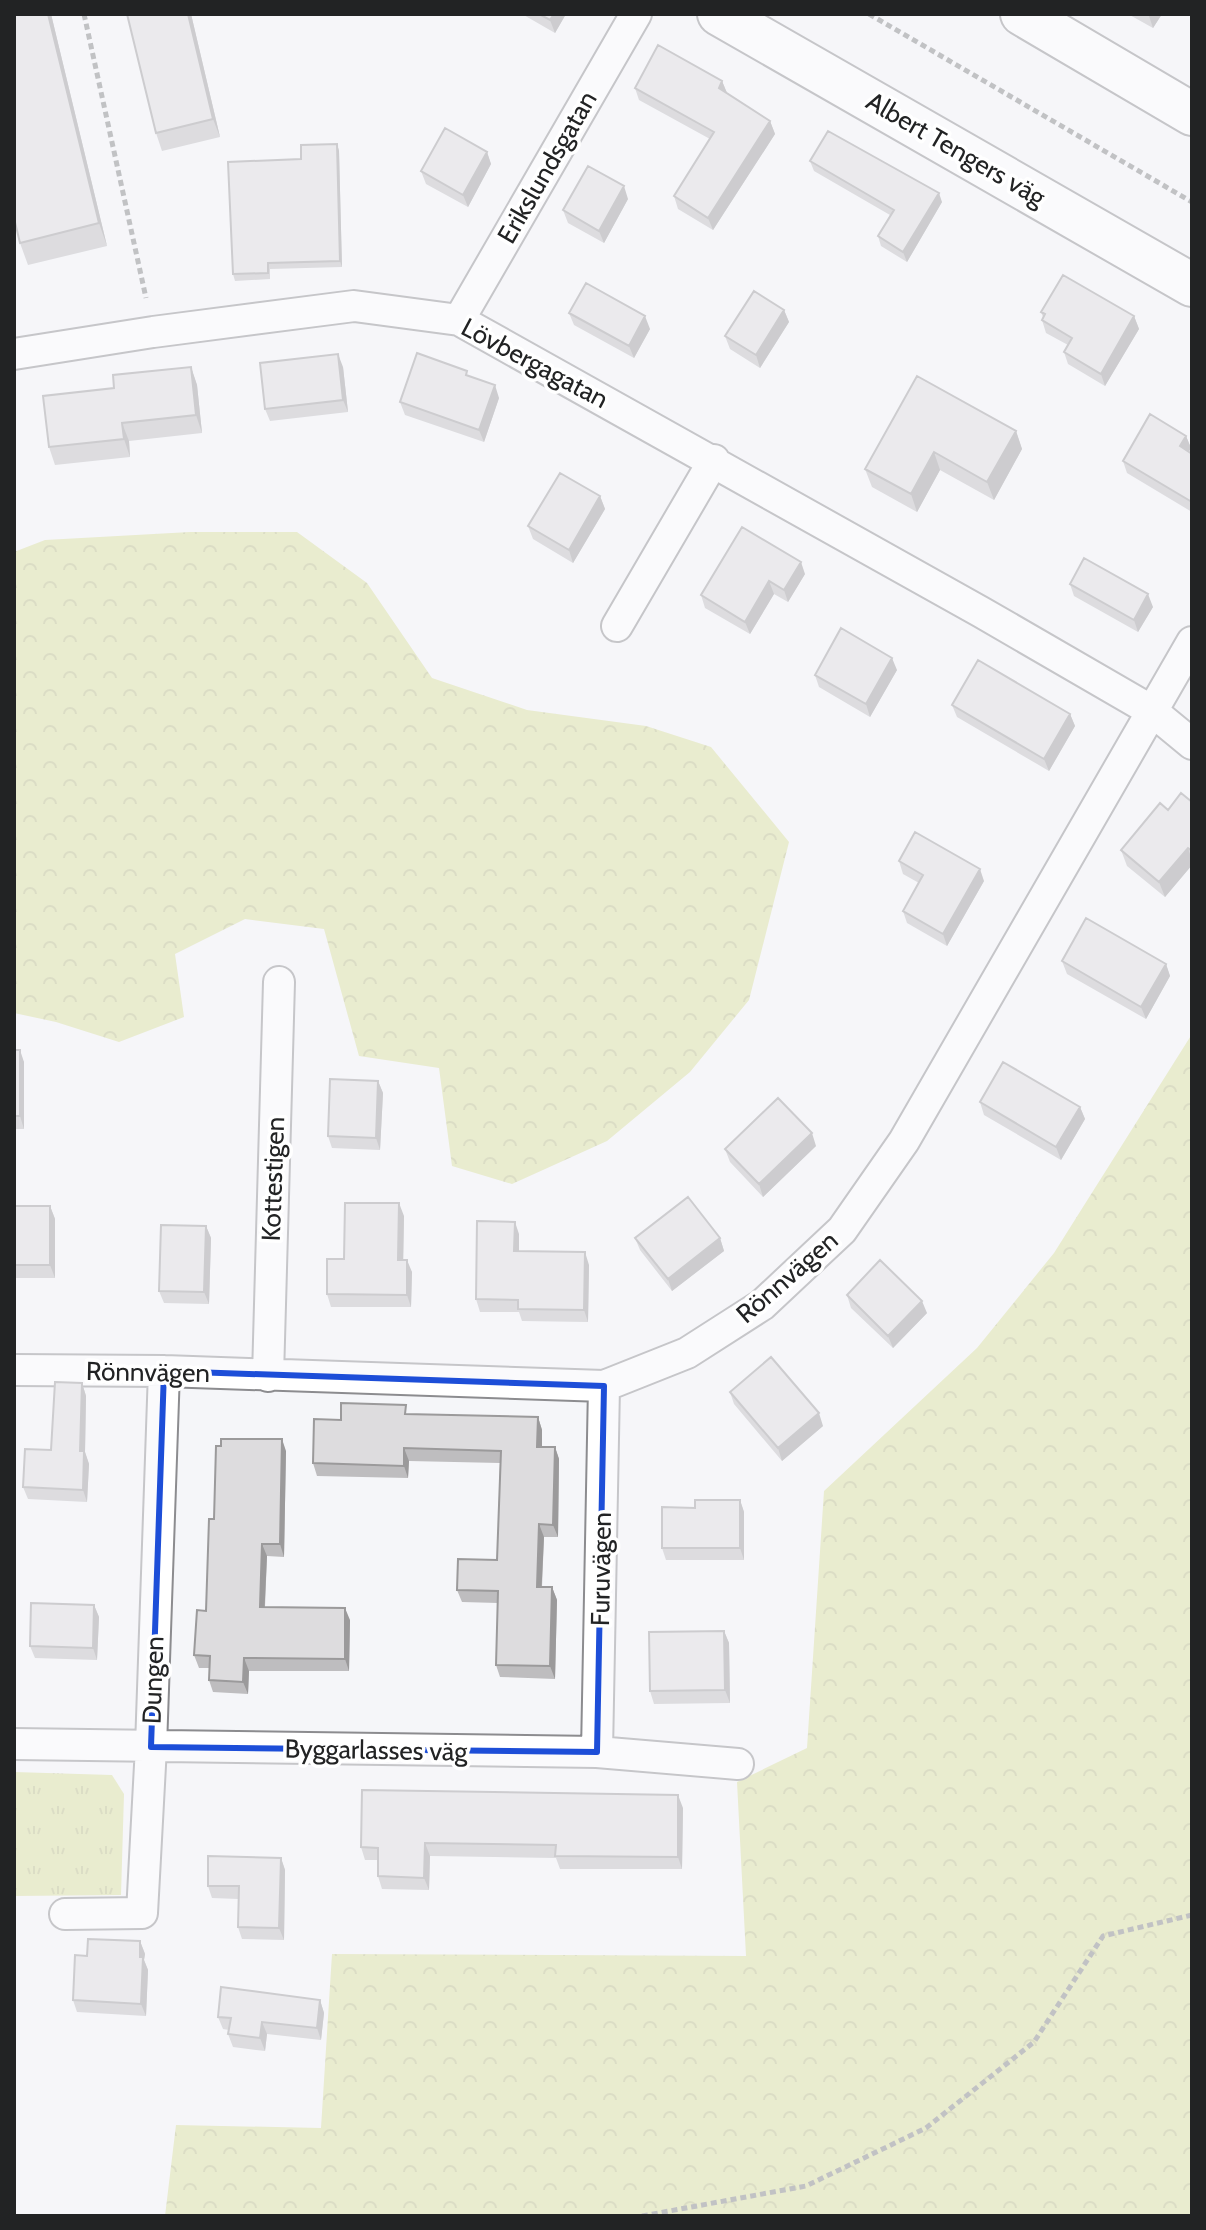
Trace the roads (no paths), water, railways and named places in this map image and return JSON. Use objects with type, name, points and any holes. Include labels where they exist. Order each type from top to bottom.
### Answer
[{"type":"main road","name":"Albert Tengers väg","points":[[719,14],[1192,285]]},
{"type":"main road","points":[[1022,14],[1192,114]]},
{"type":"street","name":"Erikslundsgatan","points":[[459,320],[636,14]]},
{"type":"street","name":"Lövbergagatan","points":[[14,354],[354,306],[459,320],[714,460],[1152,711],[1192,744]]},
{"type":"street","points":[[617,626],[714,460]]},
{"type":"street","name":"Rönnvägen","points":[[14,1370],[164,1371],[604,1386],[687,1353],[762,1305],[842,1230],[904,1141],[1192,642]]},
{"type":"street","name":"Kottestigen","points":[[268,1376],[279,982]]},
{"type":"street","name":"Dungen","points":[[65,1914],[142,1913],[164,1371]]},
{"type":"street","name":"Furuvägen","points":[[597,1752],[604,1386]]},
{"type":"street","name":"Byggarlasses väg","points":[[14,1744],[597,1752],[738,1764]]}]
